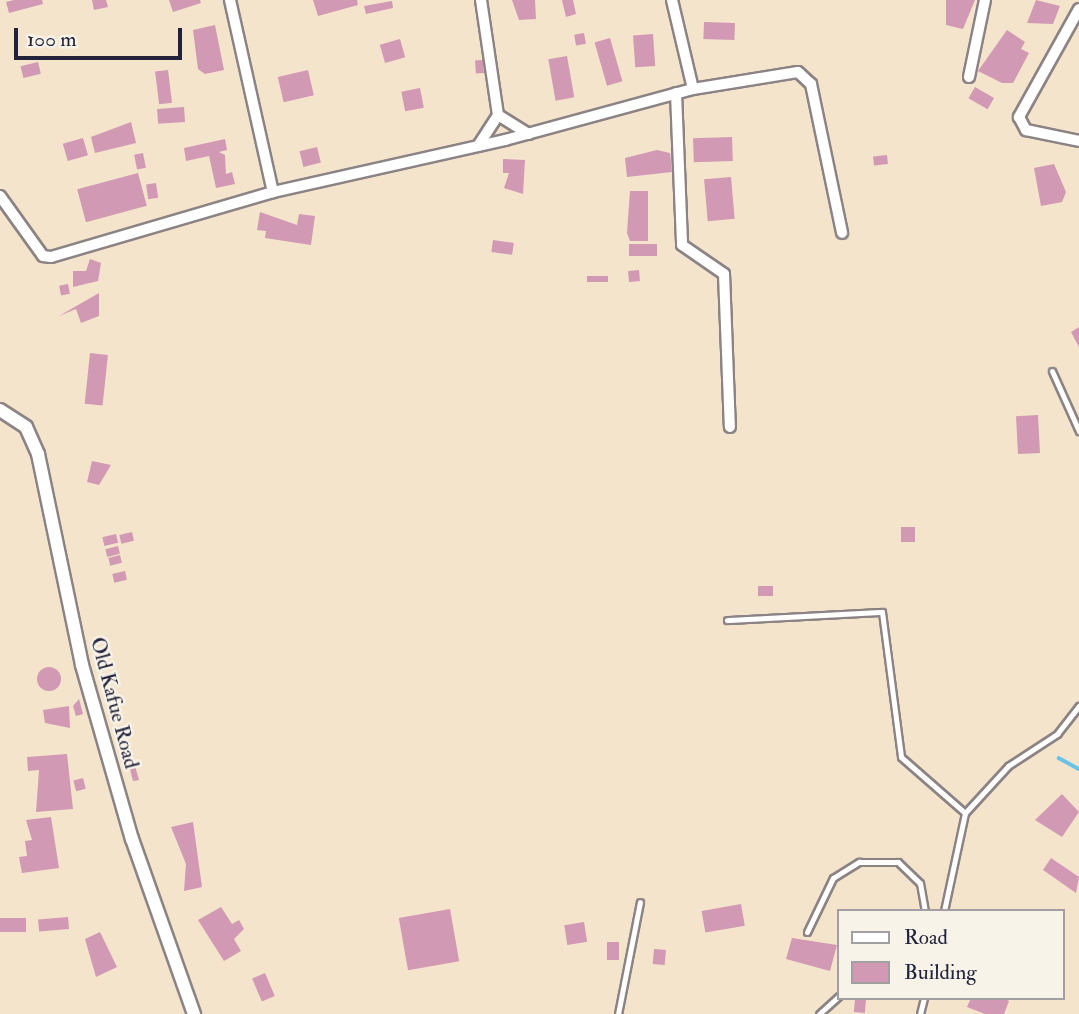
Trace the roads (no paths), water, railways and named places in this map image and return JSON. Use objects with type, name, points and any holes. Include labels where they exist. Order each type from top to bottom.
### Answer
[{"type":"street","points":[[230,0],[273,192]]},
{"type":"street","points":[[478,146],[498,115],[481,0]]},
{"type":"street","points":[[672,0],[693,89]]},
{"type":"street","points":[[969,77],[985,0]]},
{"type":"street","points":[[1079,9],[1018,117],[1026,130],[1079,141]]},
{"type":"street","points":[[0,196],[43,256],[51,257],[273,192],[528,134],[676,93],[752,77],[807,77],[842,233]]},
{"type":"street","points":[[676,93],[682,244],[724,274],[730,427]]},
{"type":"street","points":[[498,115],[528,134]]},
{"type":"street","name":"Old Kafue Road","points":[[0,410],[26,427],[38,454],[82,665],[132,839],[194,1014]]},
{"type":"lane","points":[[1052,370],[1079,431]]},
{"type":"lane","points":[[727,620],[882,612],[901,757],[965,813]]},
{"type":"lane","points":[[944,909],[965,813],[1008,766],[1056,734],[1079,706]]},
{"type":"lane","points":[[807,932],[834,878],[859,863],[898,862],[920,883],[925,909]]},
{"type":"lane","points":[[618,1014],[640,902]]},
{"type":"lane","points":[[819,1014],[838,997]]},
{"type":"waterway","points":[[1059,758],[1079,769]]}]
